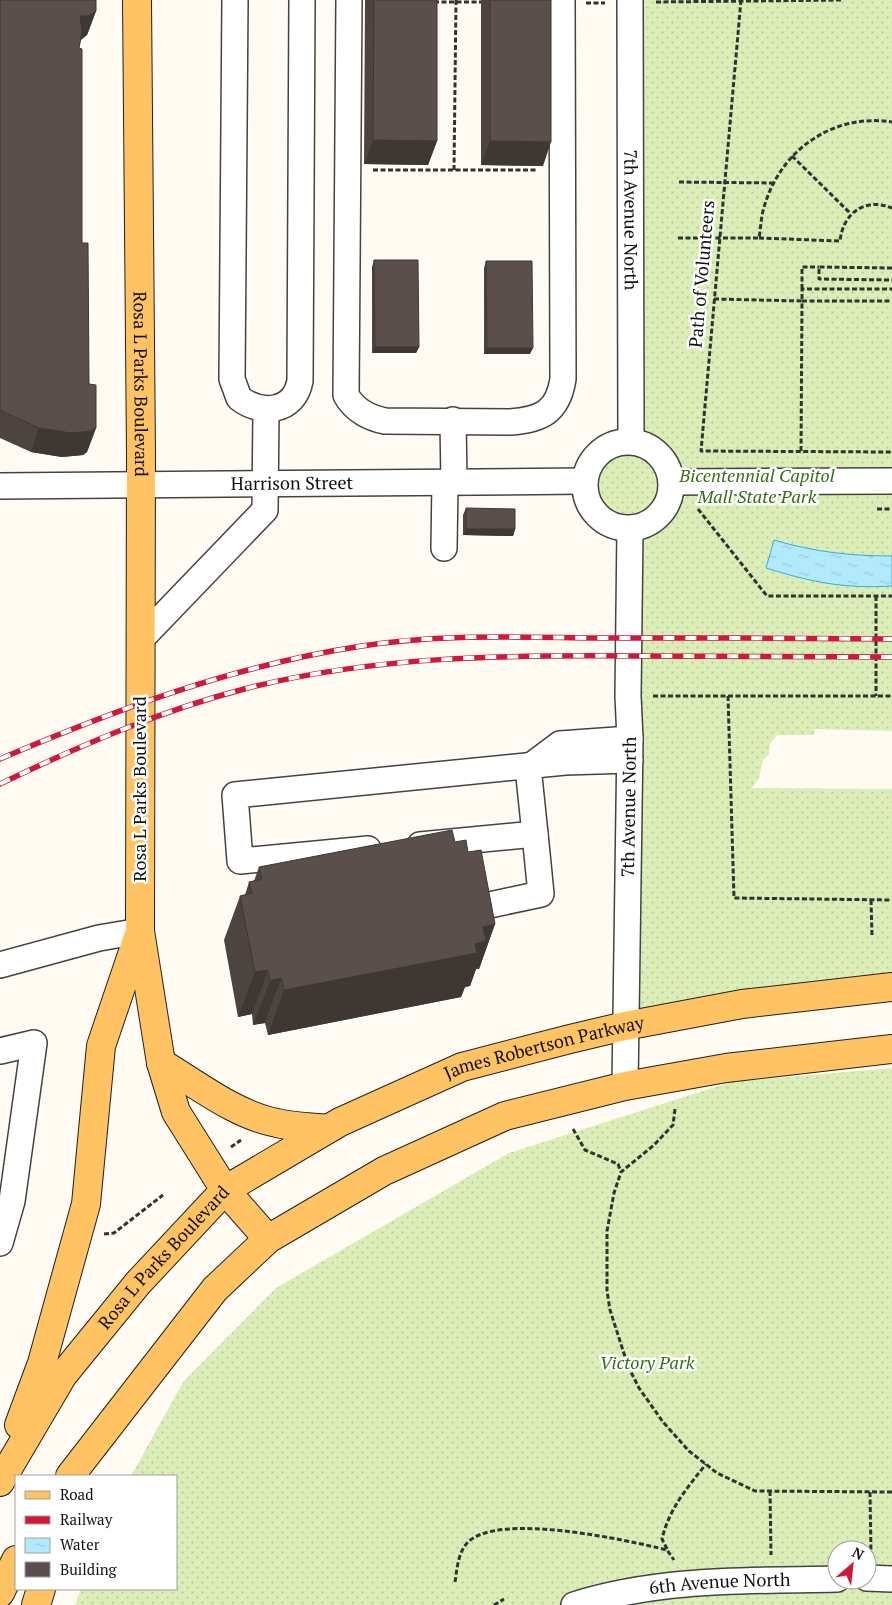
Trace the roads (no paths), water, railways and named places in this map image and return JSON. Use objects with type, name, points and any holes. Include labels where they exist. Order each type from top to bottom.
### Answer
[{"type":"main road","name":"Rosa L Parks Boulevard","points":[[0,1482],[63,1375],[138,1283],[225,1190],[176,1112],[161,1063],[140,931],[141,485],[137,0]]},
{"type":"main road","points":[[0,1476],[42,1363],[86,1204],[101,1046],[140,931]]},
{"type":"main road","name":"James Robertson Parkway","points":[[225,1190],[328,1129],[462,1067],[625,1026],[742,1004],[892,987]]},
{"type":"main road","points":[[71,1475],[214,1289],[268,1240],[384,1171],[505,1116],[625,1086],[726,1068],[892,1050]]},
{"type":"main road","points":[[161,1063],[234,1107],[276,1123],[328,1129]]},
{"type":"main road","points":[[225,1190],[268,1240]]},
{"type":"main road","points":[[84,1475],[95,1446]]},
{"type":"main road","points":[[0,1593],[15,1562]]},
{"type":"main road","points":[[36,1605],[42,1590]]},
{"type":"street","points":[[235,0],[232,379],[239,398],[255,408],[266,410],[274,410],[289,402],[299,389],[300,381],[302,0]]},
{"type":"street","points":[[349,0],[346,395],[358,410],[378,419],[526,421],[550,410],[558,400],[563,379],[562,1]]},
{"type":"street","name":"7th Avenue North","points":[[630,1],[630,441]]},
{"type":"street","points":[[141,639],[265,510],[267,484],[266,410]]},
{"type":"street","points":[[444,548],[453,420]]},
{"type":"street","points":[[630,441],[646,446],[656,453],[664,463],[671,482],[667,502],[659,515],[647,525],[630,530],[608,523],[596,513],[586,496],[585,482],[588,469],[598,454],[611,444],[630,441]]},
{"type":"street","points":[[671,482],[892,481]]},
{"type":"street","name":"Harrison Street","points":[[0,486],[585,482]]},
{"type":"street","name":"7th Avenue North","points":[[625,1086],[630,750],[628,696],[630,530]]},
{"type":"street","points":[[535,834],[240,861],[235,795],[528,767],[630,750]]},
{"type":"street","points":[[485,906],[541,894],[528,767]]},
{"type":"street","points":[[0,965],[99,938],[140,931]]},
{"type":"street","points":[[0,1051],[34,1043],[12,1201],[0,1242]]},
{"type":"street","name":"6th Avenue North","points":[[574,1605],[621,1592],[687,1582],[827,1579]]},
{"type":"water","points":[[774,540],[833,553],[892,556],[892,586],[875,587],[828,583],[766,568]]},
{"type":"railway","points":[[0,759],[133,706],[223,677],[315,654],[390,642],[504,637],[892,639]]},
{"type":"railway","points":[[0,784],[121,730],[184,707],[248,688],[295,677],[343,669],[489,657],[892,657]]},
{"type":"park label","name":"Bicentennial Capitol Mall State Park","points":[[757,486]]},
{"type":"park label","name":"Victory Park","points":[[647,1363]]}]
